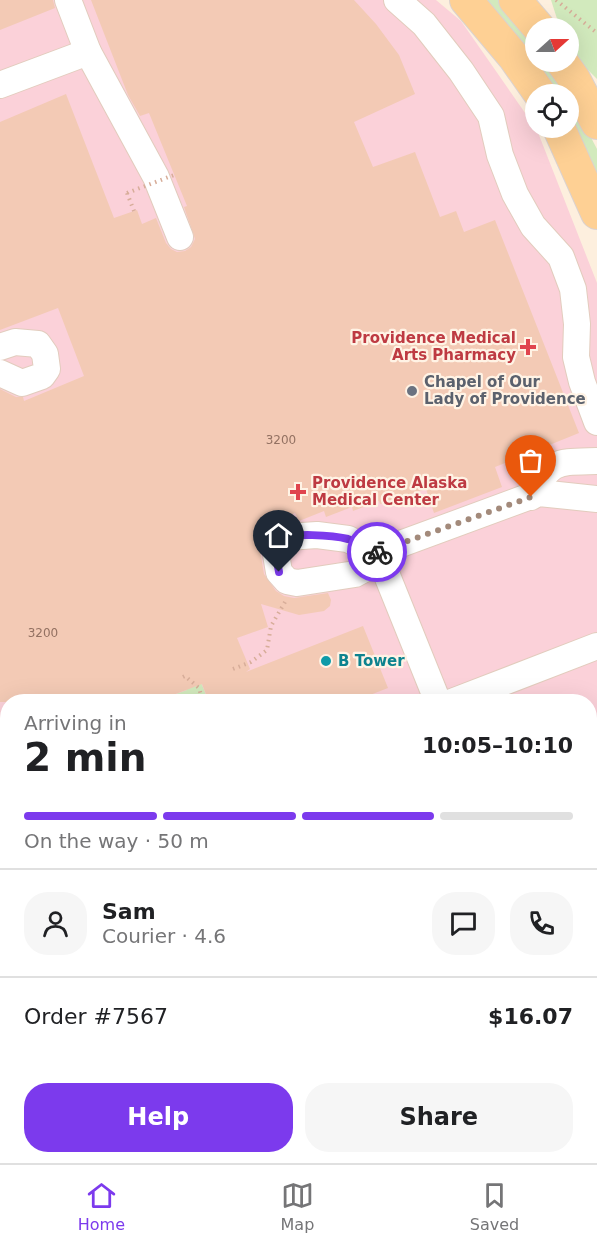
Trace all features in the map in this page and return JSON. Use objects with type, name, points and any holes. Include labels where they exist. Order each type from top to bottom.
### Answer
[{"type":"main road","points":[[466,0],[514,57],[533,84]]},
{"type":"main road","points":[[515,0],[530,18]]},
{"type":"main road","points":[[569,72],[597,123]]},
{"type":"main road","points":[[563,138],[597,213]]},
{"type":"street","points":[[68,0],[88,52],[156,177],[180,237]]},
{"type":"street","points":[[398,0],[424,24],[461,71],[491,116],[500,155],[515,194],[533,226],[561,257],[573,289],[577,324],[576,357],[582,382],[597,422]]},
{"type":"street","points":[[0,85],[88,52]]},
{"type":"street","points":[[0,347],[15,342],[38,344],[45,354],[47,369],[42,376],[22,383],[0,373]]},
{"type":"street","points":[[531,497],[548,469],[556,463],[597,462]]},
{"type":"street","points":[[435,694],[380,560],[539,494],[597,499]]},
{"type":"street","points":[[473,694],[597,646]]},
{"type":"path","points":[[556,0],[597,33]]},
{"type":"path","points":[[134,211],[127,193],[174,175]]},
{"type":"path","points":[[233,669],[251,662],[267,650],[273,621],[285,601]]},
{"type":"path","points":[[183,677],[185,676],[199,688],[201,694]]},
{"type":"shaded area","name":"Providence Alaska Medical Center","points":[[0,0],[436,0],[461,21],[525,113],[525,138],[540,138],[597,283],[597,694],[0,694]]},
{"type":"green space","points":[[485,0],[500,0],[525,31],[525,54]]},
{"type":"green space","points":[[551,0],[597,0],[597,79],[579,61],[579,18],[557,18]]},
{"type":"green space","points":[[539,72],[554,72],[562,84],[548,84]]},
{"type":"green space","points":[[579,115],[597,149],[597,179],[578,138]]},
{"type":"green space","points":[[179,668],[195,668],[206,694],[176,694],[187,690]]},
{"type":"building","points":[[0,0],[53,0],[55,8],[0,30]]},
{"type":"building","name":"Providence Alaska Medical Center","points":[[91,0],[354,0],[376,24],[399,55],[415,94],[354,122],[373,167],[415,152],[440,217],[456,211],[464,232],[495,220],[579,433],[495,467],[502,487],[434,513],[426,489],[380,504],[379,501],[353,511],[352,507],[326,517],[324,511],[299,521],[295,513],[260,527],[262,540],[260,550],[264,574],[276,591],[294,598],[328,593],[331,600],[330,606],[324,611],[299,615],[261,604],[268,627],[237,638],[250,669],[246,672],[363,626],[388,688],[373,694],[206,694],[202,684],[176,694],[0,694],[0,389],[16,397],[23,397],[24,401],[84,376],[58,308],[0,330],[0,122],[66,94],[114,218],[137,210],[142,224],[156,218],[166,243],[171,249],[177,252],[185,251],[191,247],[195,239],[184,207],[187,206],[149,113],[140,116],[128,95]]},
{"type":"way so far","points":[[377,552],[531,497]]},
{"type":"place","name":"Providence Medical Arts Pharmacy","points":[[528,347]]},
{"type":"place","name":"Chapel of Our Lady of Providence","points":[[412,391]]},
{"type":"place","name":"Providence Alaska Medical Center","points":[[298,492]]},
{"type":"place","name":"B Tower","points":[[326,661]]},
{"type":"route","points":[[279,572],[275,548],[279,541],[286,537],[317,535],[348,539],[377,552]]}]
